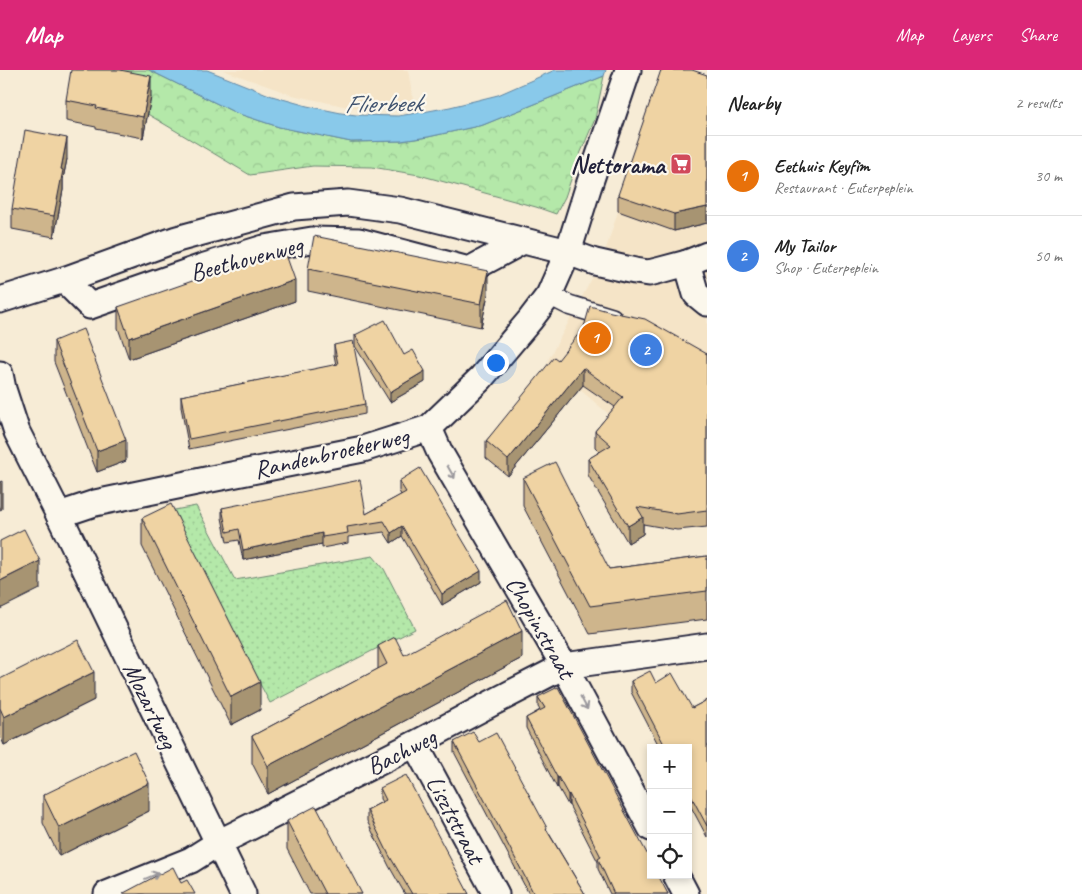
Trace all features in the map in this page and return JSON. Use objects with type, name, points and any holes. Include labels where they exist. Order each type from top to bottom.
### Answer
[{"type":"street","name":"Randenbroekerweg","points":[[59,515],[104,501],[363,449],[429,428],[481,378],[549,295],[568,252],[628,70]]},
{"type":"street","name":"Beethovenweg","points":[[0,300],[64,280],[177,239],[294,207],[348,203],[400,210],[568,252],[595,262],[635,272],[655,272],[697,259]]},
{"type":"street","name":"Beethovenweg","points":[[64,280],[90,306],[205,266],[264,248],[312,240],[359,241],[469,270],[523,241]]},
{"type":"street","points":[[697,259],[696,294],[707,303]]},
{"type":"street","points":[[549,295],[569,305],[631,322]]},
{"type":"street","points":[[0,374],[17,432],[59,515]]},
{"type":"street","name":"Chopinstraat","points":[[429,428],[440,453],[564,666],[647,821]]},
{"type":"street","name":"Mozartweg","points":[[59,515],[243,894]]},
{"type":"street","name":"Bachweg","points":[[107,894],[191,860],[218,843],[415,744],[564,666],[707,646]]},
{"type":"street","name":"Lisztstraat","points":[[415,744],[496,894]]},
{"type":"street","points":[[678,879],[686,894]]},
{"type":"shaded area","points":[[223,70],[408,70],[414,106],[394,109],[348,107],[292,95]]},
{"type":"shaded area","points":[[661,78],[707,83],[707,497],[547,362],[603,258]]},
{"type":"green space","points":[[75,70],[149,70],[236,113],[279,127],[351,142],[402,141],[483,125],[604,76],[595,119],[578,159],[565,197],[556,214],[419,175],[372,167],[313,166],[250,175]]},
{"type":"green space","points":[[196,506],[235,580],[373,556],[384,569],[415,629],[270,703],[169,511]]},
{"type":"water","points":[[149,70],[207,70],[272,96],[307,106],[356,115],[398,116],[450,107],[498,95],[555,70],[606,70],[604,76],[483,125],[401,141],[351,142],[279,127],[236,113]]},
{"type":"building","points":[[71,70],[120,70],[151,76],[143,117],[66,100]]},
{"type":"building","points":[[661,70],[692,70],[707,75],[707,207],[674,214],[618,195]]},
{"type":"building","points":[[25,130],[67,138],[54,216],[12,209]]},
{"type":"building","points":[[314,236],[488,271],[481,304],[308,269]]},
{"type":"building","points":[[284,249],[295,280],[129,338],[118,307]]},
{"type":"building","points":[[590,306],[645,319],[707,354],[707,510],[677,514],[637,507],[643,517],[628,526],[588,459],[611,445],[595,431],[623,397],[583,368],[508,460],[486,441],[554,357],[558,360],[584,327]]},
{"type":"building","points":[[385,320],[404,355],[413,350],[425,371],[390,392],[355,335]]},
{"type":"building","points":[[83,329],[126,440],[97,451],[54,341]]},
{"type":"building","points":[[353,341],[365,404],[189,439],[181,396],[338,364],[334,345]]},
{"type":"building","points":[[555,462],[609,569],[707,556],[707,591],[590,606],[523,478]]},
{"type":"building","points":[[420,468],[481,571],[442,594],[402,526],[391,533],[384,521],[347,527],[348,533],[322,537],[322,533],[243,550],[239,529],[227,532],[222,508],[360,480],[366,514],[406,492],[399,481]]},
{"type":"building","points":[[171,504],[260,682],[231,697],[142,518]]},
{"type":"building","points":[[24,529],[40,561],[0,581],[0,541]]},
{"type":"building","points":[[507,600],[522,631],[268,766],[252,736],[387,664],[378,646],[395,637],[404,655]]},
{"type":"building","points":[[78,640],[94,672],[4,717],[0,708],[0,679]]},
{"type":"building","points":[[650,671],[656,683],[672,673],[692,708],[707,700],[707,826],[692,798],[692,744],[664,744],[631,681]]},
{"type":"building","points":[[558,687],[647,854],[647,879],[660,879],[668,894],[614,894],[598,859],[601,857],[569,794],[557,777],[526,718],[545,708],[538,697]]},
{"type":"building","points":[[473,732],[479,742],[496,733],[546,829],[585,894],[534,894],[454,742]]},
{"type":"building","points":[[134,751],[149,783],[59,828],[43,795]]},
{"type":"building","points":[[406,775],[469,894],[412,894],[389,855],[367,810],[386,800],[380,788]]},
{"type":"building","points":[[316,806],[362,894],[325,894],[287,821]]},
{"type":"building","points":[[173,867],[181,883],[187,880],[195,894],[122,894]]},
{"type":"place","name":"Nettorama","points":[[681,164]]},
{"type":"place","name":"Eethuis Keyfim","points":[[595,338]]},
{"type":"place","name":"My Tailor","points":[[646,350]]},
{"type":"water label","name":"Flierbeek","points":[[383,103]]}]
